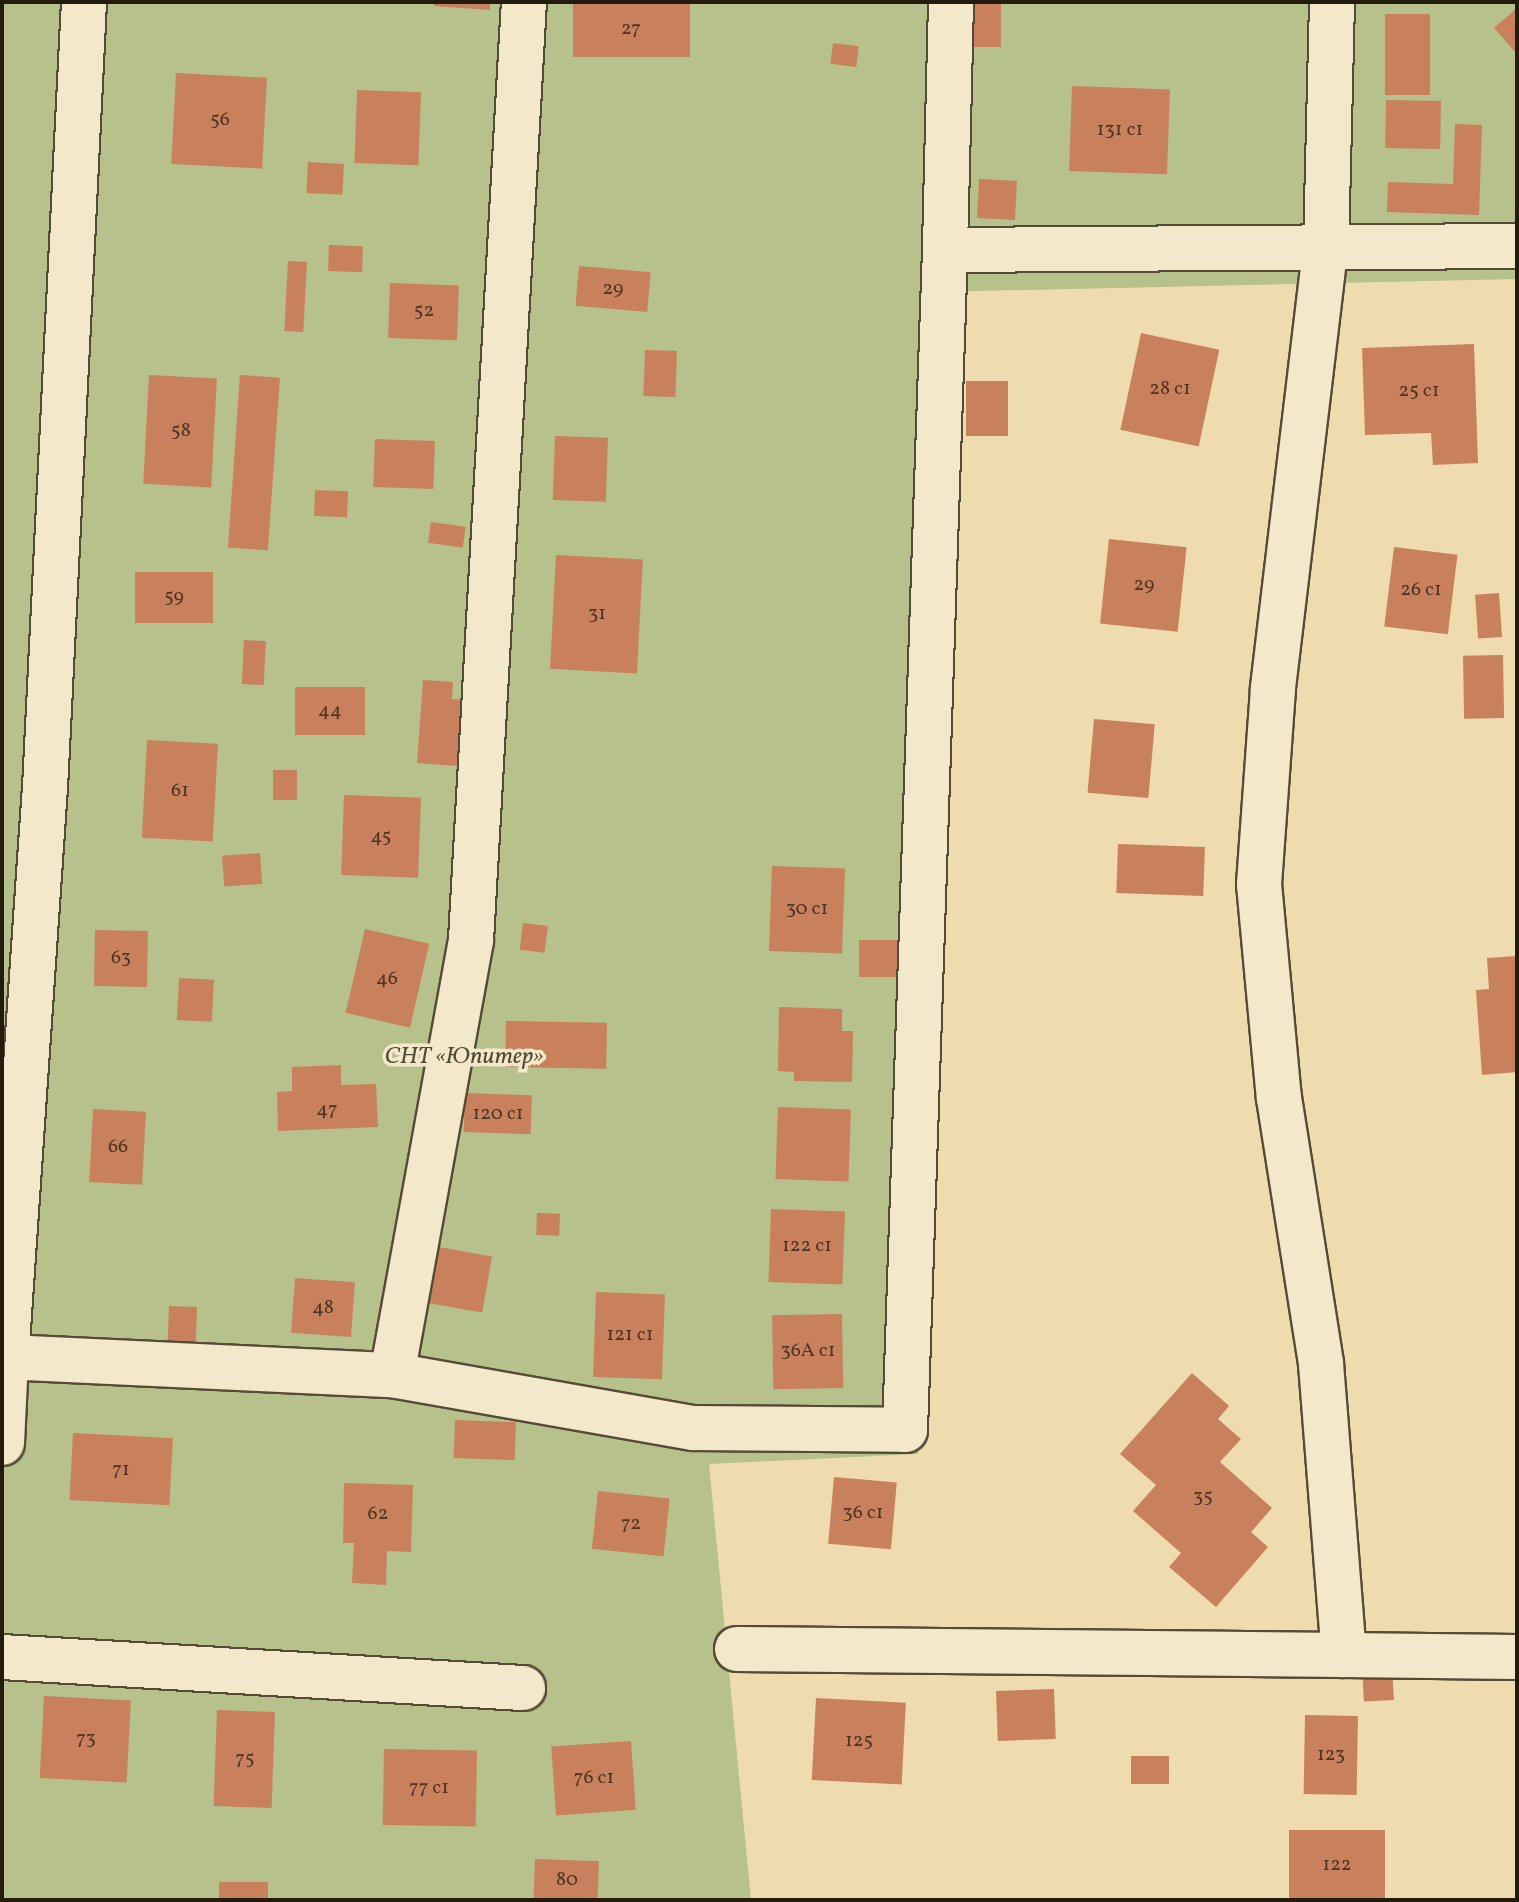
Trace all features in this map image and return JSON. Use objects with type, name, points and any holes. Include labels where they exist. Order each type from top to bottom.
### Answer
[{"type":"street","points":[[2,1443],[45,787],[84,2]]},
{"type":"street","points":[[392,1375],[471,940],[524,2]]},
{"type":"street","points":[[6,1357],[392,1375],[693,1428],[905,1430],[951,2]]},
{"type":"street","points":[[1332,2],[1326,243],[1273,689],[1259,884],[1279,1098],[1321,1364],[1344,1655]]},
{"type":"street","points":[[945,250],[1326,243],[1517,246]]},
{"type":"street","points":[[737,1649],[1517,1657]]},
{"type":"street","points":[[2,1657],[523,1688]]},
{"type":"green space","name":"СНТ «Юпитер»","points":[[2,2],[1517,2],[1517,279],[932,292],[918,1454],[709,1464],[751,1900],[2,1900]]},
{"type":"building","points":[[434,2],[490,2],[490,10],[434,6]]},
{"type":"building","points":[[573,2],[690,2],[690,57],[573,57]]},
{"type":"building","points":[[969,3],[1001,3],[1001,47],[969,47]]},
{"type":"building","points":[[1517,8],[1517,54],[1494,28]]},
{"type":"building","points":[[1385,14],[1430,14],[1430,95],[1385,95]]},
{"type":"building","points":[[833,43],[859,46],[856,67],[830,64]]},
{"type":"building","points":[[176,73],[267,78],[262,169],[171,164]]},
{"type":"building","points":[[1072,86],[1170,89],[1167,174],[1069,171]]},
{"type":"building","points":[[357,90],[421,92],[418,165],[354,163]]},
{"type":"building","points":[[1386,100],[1441,101],[1440,149],[1385,148]]},
{"type":"building","points":[[1455,124],[1482,125],[1479,215],[1387,212],[1388,182],[1453,184]]},
{"type":"building","points":[[308,162],[344,164],[342,195],[306,193]]},
{"type":"building","points":[[979,179],[1017,181],[1015,220],[977,218]]},
{"type":"building","points":[[329,245],[363,246],[362,272],[328,271]]},
{"type":"building","points":[[288,261],[307,262],[303,332],[284,331]]},
{"type":"building","points":[[579,266],[651,272],[647,312],[576,306]]},
{"type":"building","points":[[390,283],[459,285],[457,340],[388,338]]},
{"type":"building","points":[[1141,333],[1219,350],[1199,446],[1120,430]]},
{"type":"building","points":[[1474,344],[1478,463],[1433,465],[1431,433],[1365,435],[1362,348]]},
{"type":"building","points":[[645,350],[677,351],[675,397],[643,396]]},
{"type":"building","points":[[149,375],[217,379],[211,487],[143,484]]},
{"type":"building","points":[[240,375],[280,378],[268,550],[228,548]]},
{"type":"building","points":[[966,381],[1008,381],[1008,436],[966,436]]},
{"type":"building","points":[[555,436],[608,438],[606,502],[553,500]]},
{"type":"building","points":[[375,439],[435,441],[433,489],[373,487]]},
{"type":"building","points":[[315,490],[348,491],[347,517],[314,516]]},
{"type":"building","points":[[431,522],[466,527],[463,548],[428,543]]},
{"type":"building","points":[[1109,539],[1187,547],[1178,632],[1100,624]]},
{"type":"building","points":[[1394,547],[1458,555],[1448,634],[1384,626]]},
{"type":"building","points":[[556,555],[643,560],[637,673],[550,669]]},
{"type":"building","points":[[135,572],[213,572],[213,623],[135,623]]},
{"type":"building","points":[[1499,593],[1502,637],[1478,639],[1475,595]]},
{"type":"building","points":[[244,640],[266,641],[264,685],[242,684]]},
{"type":"building","points":[[1503,655],[1504,718],[1464,719],[1463,656]]},
{"type":"building","points":[[423,680],[453,682],[452,699],[462,700],[457,766],[417,763]]},
{"type":"building","points":[[295,687],[365,687],[365,735],[295,735]]},
{"type":"building","points":[[1094,719],[1155,724],[1148,798],[1088,793]]},
{"type":"building","points":[[147,740],[218,744],[213,842],[142,838]]},
{"type":"building","points":[[273,770],[297,770],[297,800],[273,800]]},
{"type":"building","points":[[344,795],[421,798],[418,878],[341,875]]},
{"type":"building","points":[[1118,844],[1205,847],[1203,896],[1116,893]]},
{"type":"building","points":[[260,853],[262,884],[224,887],[222,856]]},
{"type":"building","points":[[772,866],[845,869],[842,953],[769,951]]},
{"type":"building","points":[[523,923],[548,926],[545,953],[520,950]]},
{"type":"building","points":[[365,929],[429,944],[410,1028],[346,1013]]},
{"type":"building","points":[[95,930],[148,931],[147,987],[94,986]]},
{"type":"building","points":[[859,940],[905,940],[905,977],[859,977]]},
{"type":"building","points":[[1517,956],[1517,1072],[1482,1075],[1476,990],[1489,989],[1487,958]]},
{"type":"building","points":[[179,978],[214,980],[212,1022],[177,1020]]},
{"type":"building","points":[[779,1007],[842,1009],[842,1031],[853,1031],[852,1082],[794,1081],[794,1072],[778,1071]]},
{"type":"building","points":[[506,1021],[607,1023],[606,1069],[505,1067]]},
{"type":"building","points":[[341,1065],[341,1085],[376,1084],[378,1127],[278,1131],[277,1092],[292,1091],[292,1067]]},
{"type":"building","points":[[465,1093],[532,1095],[531,1134],[464,1132]]},
{"type":"building","points":[[778,1107],[851,1110],[848,1182],[775,1179]]},
{"type":"building","points":[[93,1109],[146,1112],[142,1185],[89,1182]]},
{"type":"building","points":[[771,1209],[845,1212],[842,1285],[768,1282]]},
{"type":"building","points":[[537,1213],[560,1214],[559,1236],[536,1235]]},
{"type":"building","points":[[433,1246],[492,1256],[482,1313],[423,1302]]},
{"type":"building","points":[[295,1278],[355,1282],[351,1337],[291,1333]]},
{"type":"building","points":[[596,1292],[665,1294],[662,1379],[593,1377]]},
{"type":"building","points":[[169,1306],[197,1307],[196,1346],[168,1345]]},
{"type":"building","points":[[842,1314],[843,1388],[773,1389],[772,1315]]},
{"type":"building","points":[[1192,1373],[1229,1406],[1218,1419],[1241,1439],[1220,1462],[1272,1508],[1251,1532],[1268,1547],[1216,1607],[1169,1567],[1181,1553],[1133,1511],[1156,1485],[1120,1454]]},
{"type":"building","points":[[455,1420],[516,1422],[515,1460],[454,1458]]},
{"type":"building","points":[[73,1433],[173,1438],[169,1505],[69,1500]]},
{"type":"building","points":[[834,1477],[897,1482],[891,1549],[828,1544]]},
{"type":"building","points":[[344,1483],[413,1485],[411,1552],[387,1551],[386,1585],[352,1583],[354,1543],[343,1543]]},
{"type":"building","points":[[598,1491],[670,1499],[664,1556],[592,1549]]},
{"type":"building","points":[[1392,1664],[1394,1700],[1364,1702],[1362,1666]]},
{"type":"building","points":[[1054,1689],[1056,1739],[998,1741],[996,1691]]},
{"type":"building","points":[[44,1696],[131,1701],[127,1782],[40,1778]]},
{"type":"building","points":[[816,1698],[906,1703],[902,1785],[812,1780]]},
{"type":"building","points":[[217,1710],[275,1712],[272,1808],[214,1806]]},
{"type":"building","points":[[1305,1715],[1358,1716],[1357,1795],[1304,1794]]},
{"type":"building","points":[[631,1741],[636,1810],[556,1815],[551,1747]]},
{"type":"building","points":[[384,1749],[477,1751],[476,1827],[383,1825]]},
{"type":"building","points":[[1131,1756],[1169,1756],[1169,1784],[1131,1784]]},
{"type":"building","points":[[1289,1830],[1385,1830],[1385,1900],[1289,1900]]},
{"type":"building","points":[[535,1859],[599,1861],[598,1900],[534,1900]]},
{"type":"building","points":[[219,1882],[268,1882],[268,1900],[219,1900]]}]
